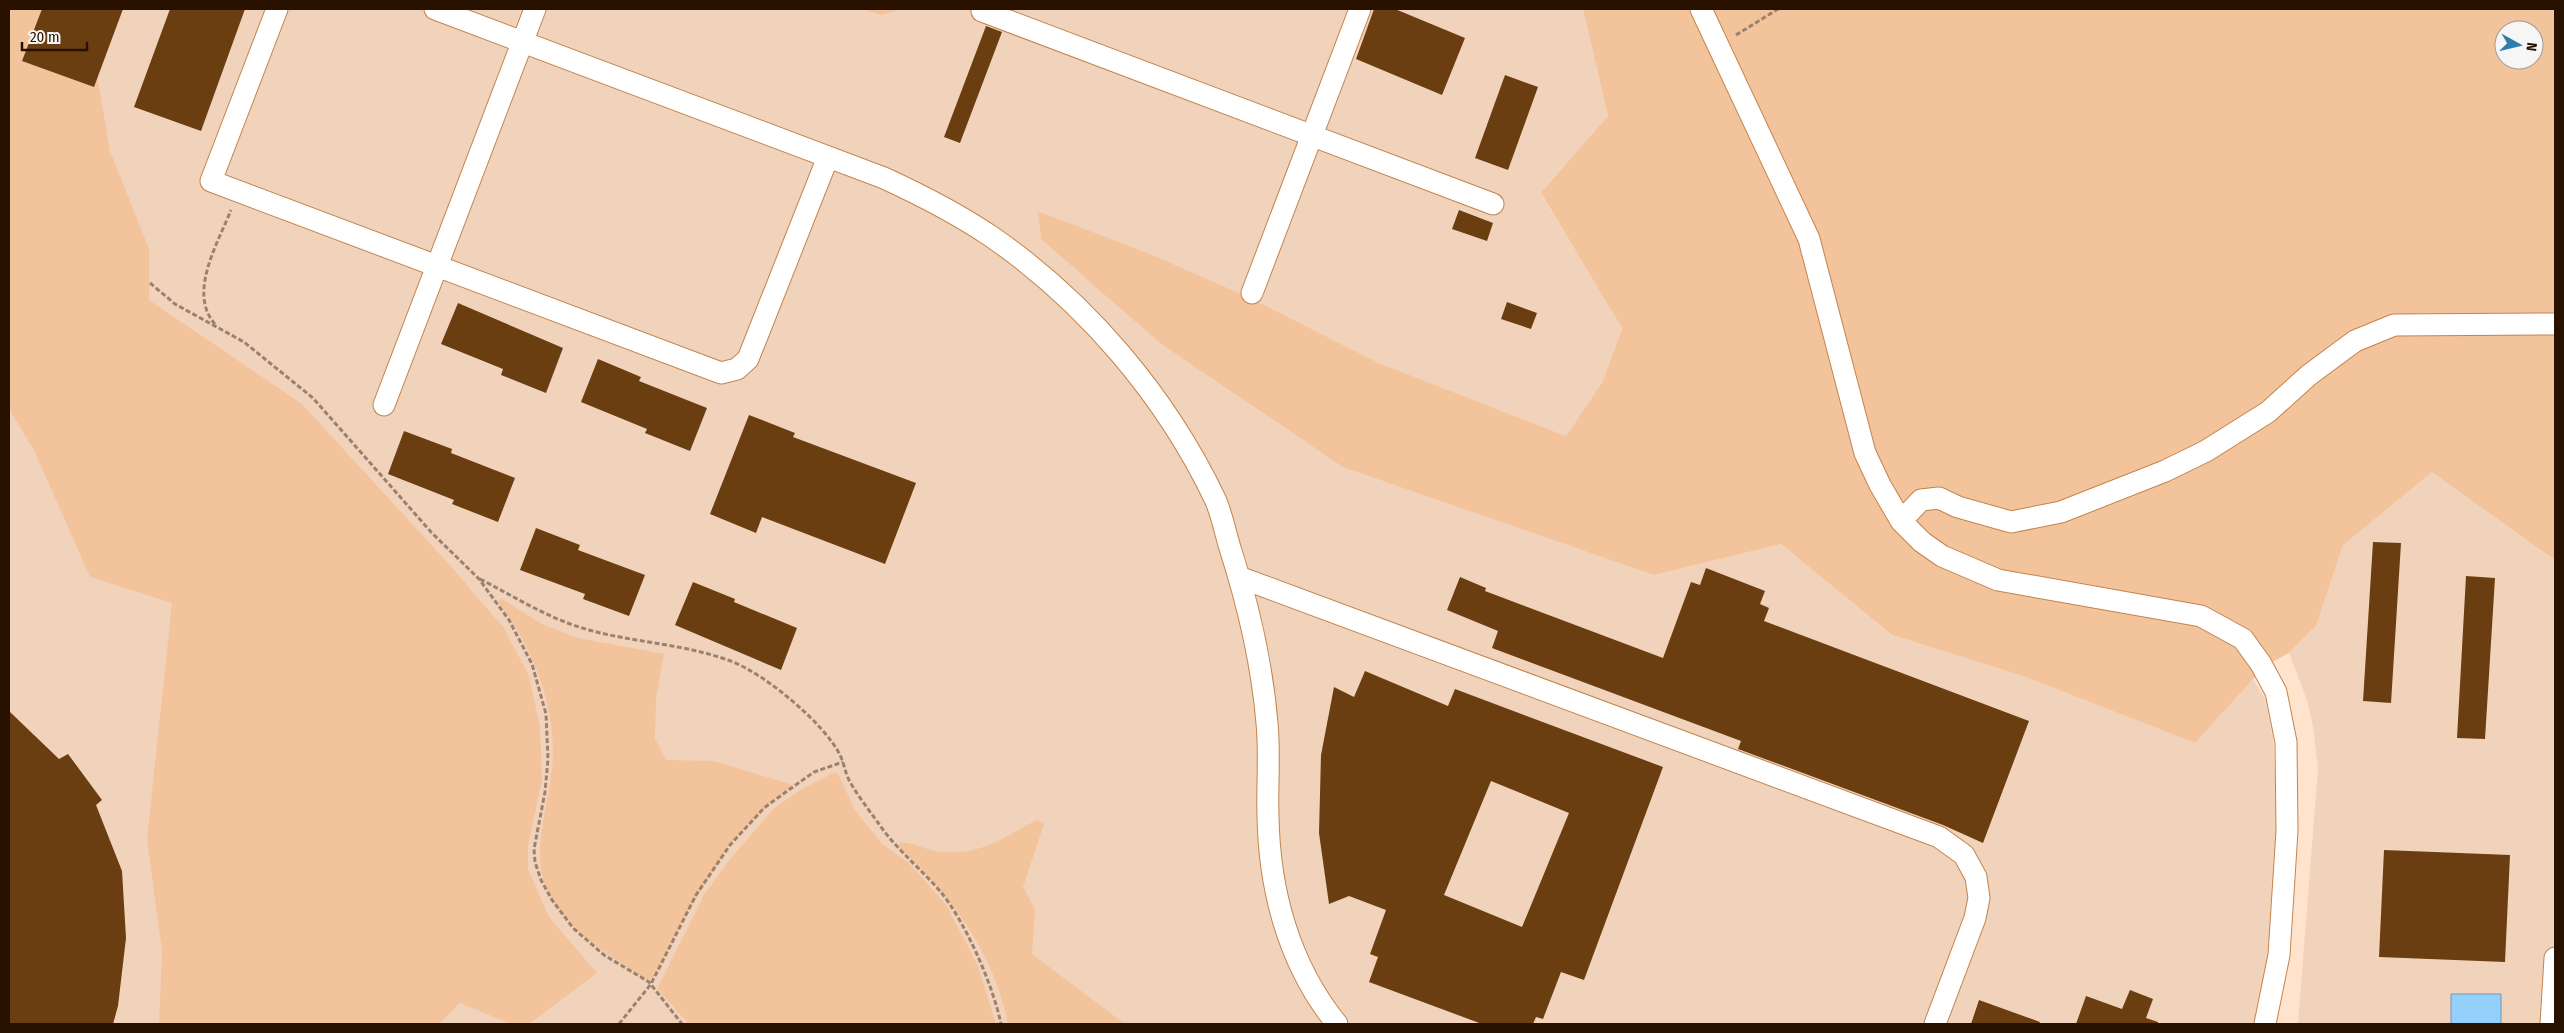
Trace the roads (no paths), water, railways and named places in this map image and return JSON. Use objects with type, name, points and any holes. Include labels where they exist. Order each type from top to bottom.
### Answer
[{"type":"street","points":[[278,9],[211,182],[721,373],[737,369],[748,359],[828,156]]},
{"type":"street","points":[[434,9],[828,156],[884,178],[927,198],[992,237],[1054,286],[1110,341],[1162,406],[1194,458],[1216,502],[1239,576],[1258,658],[1267,722],[1270,864],[1278,907],[1294,954],[1315,995],[1337,1024]]},
{"type":"street","points":[[384,405],[534,9]]},
{"type":"street","points":[[983,9],[982,11],[1493,204]]},
{"type":"street","points":[[1252,293],[1360,9]]},
{"type":"street","points":[[1700,9],[1809,239],[1865,453],[1880,485],[1901,521],[1922,542],[1942,556],[1998,580],[2201,616],[2244,639],[2261,664],[2276,692],[2286,742],[2287,831],[2279,955],[2265,1024]]},
{"type":"street","points":[[1901,521],[1921,500],[1939,498],[1958,507],[2010,522],[2061,512],[2165,471],[2206,451],[2268,412],[2309,375],[2355,341],[2394,326],[2555,324]]},
{"type":"street","points":[[1239,576],[1939,837],[1964,855],[1976,877],[1979,898],[1975,918],[1935,1024]]},
{"type":"street","points":[[2550,1024],[2555,958]]},
{"type":"water","points":[[2451,994],[2501,994],[2501,1024],[2451,1024]]}]
